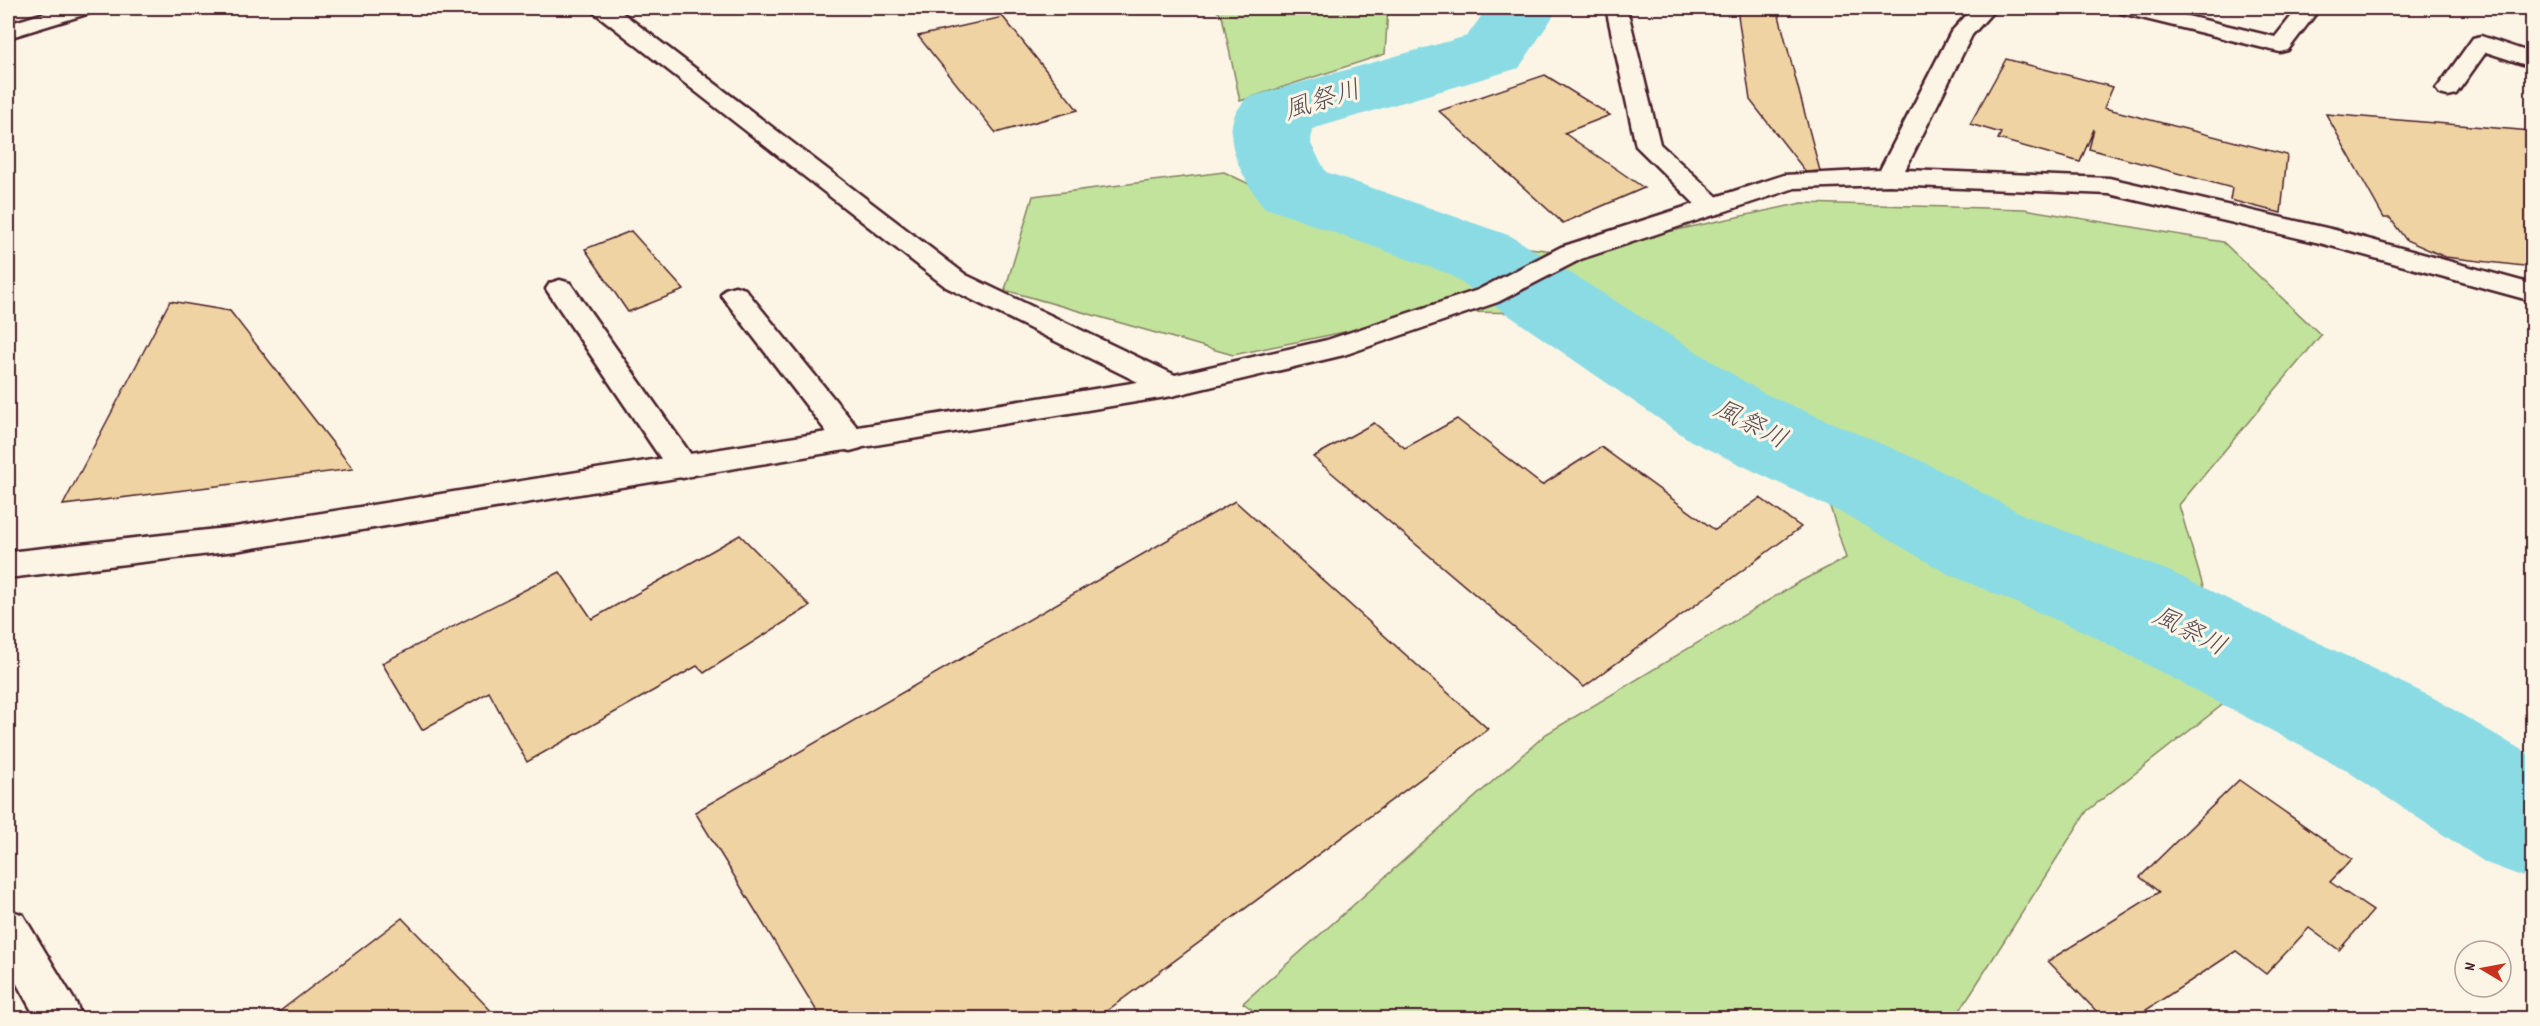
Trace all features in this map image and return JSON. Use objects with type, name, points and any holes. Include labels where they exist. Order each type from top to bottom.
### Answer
[{"type":"street","points":[[8,32],[82,8]]},
{"type":"street","points":[[603,8],[956,281],[1172,386]]},
{"type":"street","points":[[1616,8],[1648,146],[1713,207]]},
{"type":"street","points":[[1889,177],[1962,32],[1985,8]]},
{"type":"street","points":[[2129,8],[2280,45],[2309,8]]},
{"type":"street","points":[[2448,89],[2481,43],[2532,60]]},
{"type":"street","points":[[8,565],[235,539],[1172,386],[1334,348],[1488,296],[1570,253],[1793,180],[1889,177],[2109,186],[2326,236],[2532,293]]},
{"type":"street","points":[[560,289],[683,467]]},
{"type":"street","points":[[735,295],[850,440]]},
{"type":"street","points":[[8,929],[60,1018]]},
{"type":"green space","points":[[1214,8],[1388,8],[1385,54],[1240,101],[1222,16]]},
{"type":"green space","points":[[1224,172],[1333,224],[1570,253],[1802,203],[2024,209],[2223,242],[2321,335],[2179,505],[2235,695],[2087,811],[1955,1018],[1834,1018],[1825,1015],[1804,1018],[1264,1018],[1243,1003],[1546,734],[1799,582],[1846,558],[1814,455],[1566,313],[1441,312],[1233,355],[1005,290],[1033,196]]},
{"type":"building","points":[[1737,8],[1777,8],[1820,171],[1806,172],[1750,100]]},
{"type":"building","points":[[1003,17],[1078,110],[996,133],[918,36]]},
{"type":"building","points":[[2006,59],[2113,87],[2104,108],[2287,155],[2281,213],[2230,200],[2232,188],[2089,149],[2094,129],[2080,162],[1998,139],[2001,133],[1970,124]]},
{"type":"building","points":[[1545,75],[1610,115],[1564,133],[1644,188],[1563,223],[1439,111]]},
{"type":"building","points":[[2326,114],[2532,131],[2532,267],[2445,257],[2406,240],[2390,218],[2384,218]]},
{"type":"building","points":[[631,231],[684,290],[628,312],[585,249]]},
{"type":"building","points":[[170,301],[230,311],[353,469],[63,505]]},
{"type":"building","points":[[1457,419],[1542,485],[1601,447],[1715,530],[1760,498],[1801,527],[1584,687],[1313,457],[1374,423],[1405,448]]},
{"type":"building","points":[[1235,501],[1488,729],[1097,1018],[821,1018],[695,812]]},
{"type":"building","points":[[740,535],[810,606],[704,673],[697,666],[527,762],[489,692],[422,730],[382,663],[560,572],[592,619]]},
{"type":"building","points":[[2239,780],[2352,859],[2330,882],[2373,911],[2339,950],[2309,928],[2266,974],[2236,951],[2134,1018],[2103,1018],[2048,961],[2159,892],[2140,877]]},
{"type":"building","points":[[402,918],[498,1018],[271,1018]]},
{"type":"waterway","name":"風祭川","points":[[1519,8],[1521,12],[1493,52],[1274,115],[1271,144],[1293,189],[1480,255],[1727,417],[1888,490],[1987,545],[2128,602],[2388,733],[2532,823]]}]
